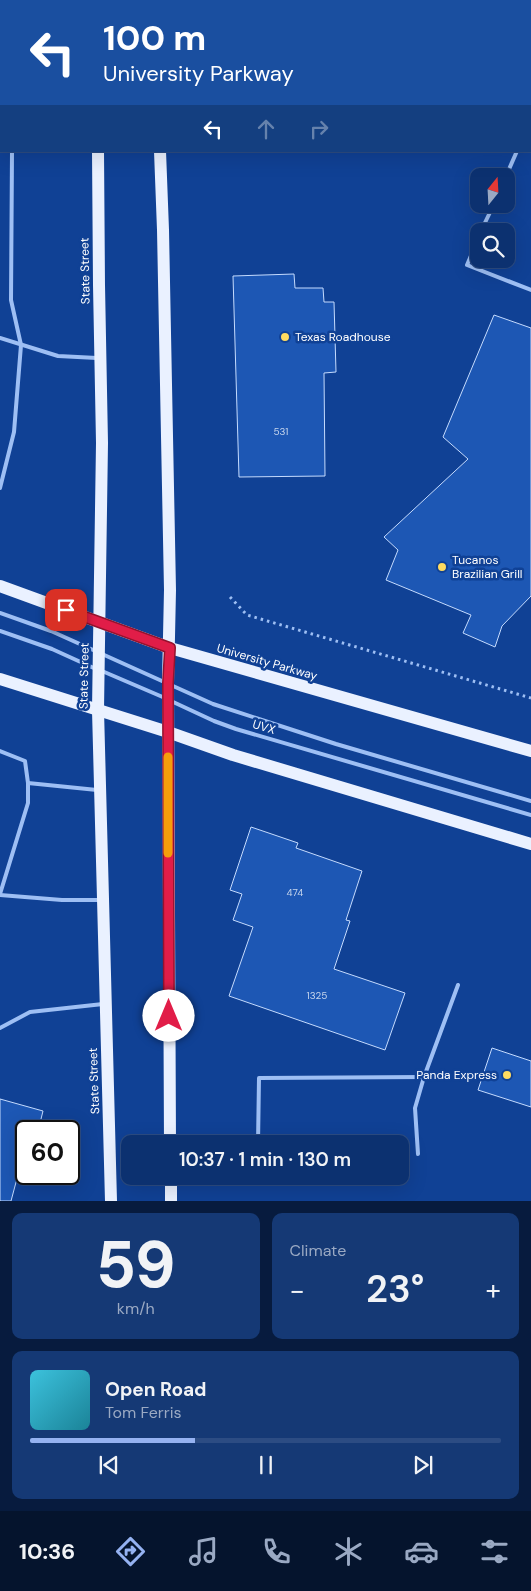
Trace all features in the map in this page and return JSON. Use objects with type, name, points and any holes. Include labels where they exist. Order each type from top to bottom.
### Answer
[{"type":"main road","name":"State Street","points":[[98,152],[102,443],[98,710],[111,1201]]},
{"type":"main road","points":[[160,152],[164,230],[170,580],[168,683],[170,1135]]},
{"type":"main road","name":"University Parkway","points":[[0,586],[170,648],[531,751]]},
{"type":"main road","points":[[0,679],[168,732],[242,758],[531,844]]},
{"type":"main road","points":[[170,1185],[171,1201]]},
{"type":"lane","points":[[0,488],[14,432],[20,345],[11,300],[12,152]]},
{"type":"lane","points":[[510,168],[517,152]]},
{"type":"lane","points":[[475,268],[531,290]]},
{"type":"lane","points":[[0,338],[58,356],[101,359]]},
{"type":"lane","points":[[0,614],[51,631],[213,704],[336,744],[531,801]]},
{"type":"lane","name":"UVX","points":[[0,631],[52,649],[214,721],[531,815]]},
{"type":"lane","points":[[0,751],[25,760],[28,783],[28,803],[0,894],[62,900],[102,900]]},
{"type":"lane","points":[[28,783],[100,790]]},
{"type":"lane","points":[[418,1154],[415,1108],[424,1077],[458,985]]},
{"type":"lane","points":[[0,1028],[30,1012],[106,1004]]},
{"type":"lane","points":[[258,1135],[259,1078],[424,1077]]},
{"type":"path","points":[[230,597],[248,615],[531,698]]},
{"type":"building","points":[[294,274],[295,288],[323,288],[324,302],[334,302],[336,372],[324,373],[325,476],[239,477],[233,276]]},
{"type":"building","points":[[494,315],[531,328],[531,596],[502,626],[495,647],[463,633],[471,615],[386,580],[398,550],[384,537],[468,459],[443,437]]},
{"type":"building","points":[[251,827],[298,843],[296,848],[362,871],[346,920],[350,921],[334,969],[405,993],[385,1050],[229,996],[253,927],[233,920],[242,894],[230,890]]},
{"type":"building","name":"Panda Express","points":[[492,1048],[531,1061],[531,1107],[478,1090]]},
{"type":"building","points":[[0,1099],[43,1111],[41,1120],[15,1120],[15,1185],[11,1201],[0,1201]]},
{"type":"slow traffic","points":[[168,757],[168,853]]},
{"type":"place","name":"Texas Roadhouse","points":[[285,337]]},
{"type":"place","name":"Tucanos Brazilian Grill","points":[[442,567]]},
{"type":"place","name":"Panda Express","points":[[507,1075]]},
{"type":"route","points":[[66,610],[170,648],[168,683],[169,1016]]}]
